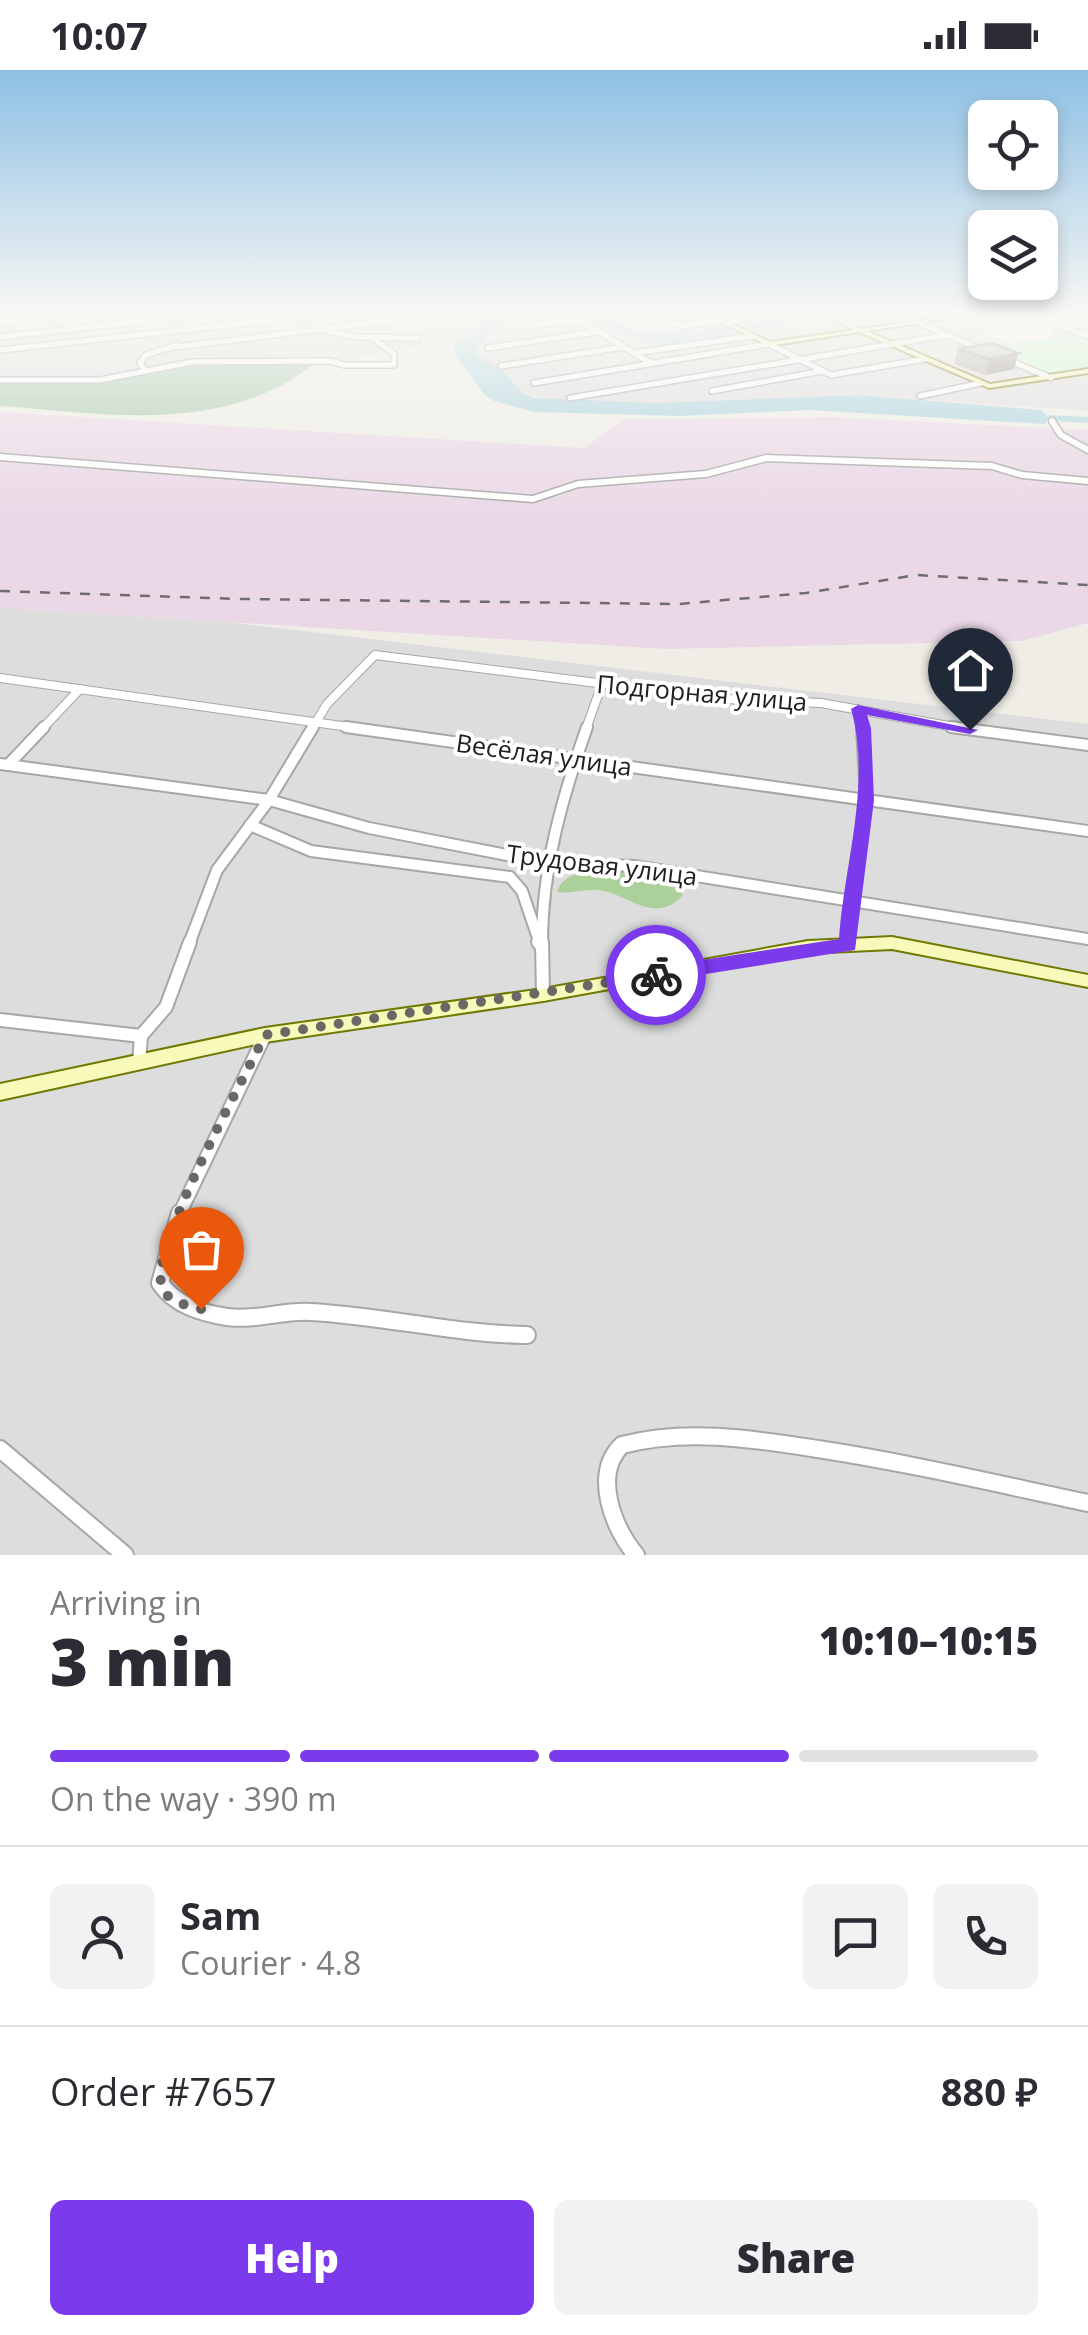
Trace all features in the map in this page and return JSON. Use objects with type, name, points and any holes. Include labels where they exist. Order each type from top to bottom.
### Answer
[{"type":"main road","points":[[981,384],[1001,387],[1022,383]]},
{"type":"main road","points":[[0,1092],[265,1035],[542,995],[808,948],[892,942],[1088,981]]},
{"type":"street","points":[[570,398],[657,383]]},
{"type":"street","points":[[712,391],[754,383]]},
{"type":"street","points":[[920,396],[981,384]]},
{"type":"street","points":[[1052,421],[1061,435],[1088,450]]},
{"type":"street","points":[[0,457],[533,498],[551,496],[578,484],[706,474],[774,458],[992,466],[1022,476],[1088,481]]},
{"type":"street","name":"Подгорная улица","points":[[314,724],[374,655],[724,699],[791,700],[992,734],[1088,745]]},
{"type":"street","name":"Весёлая улица","points":[[0,678],[1088,831]]},
{"type":"street","points":[[542,995],[548,863],[576,759],[602,684]]},
{"type":"street","points":[[4,765],[80,688]]},
{"type":"street","points":[[848,945],[850,899],[866,800],[864,728],[858,709]]},
{"type":"street","points":[[139,1062],[141,1036],[166,1007],[214,878],[269,800],[314,724]]},
{"type":"street","name":"Трудовая улица","points":[[4,765],[269,800],[369,828],[548,863],[634,866],[1088,939]]},
{"type":"street","points":[[250,824],[312,852],[510,877],[523,889],[530,933],[542,947]]},
{"type":"street","points":[[0,1020],[141,1036]]},
{"type":"street","points":[[265,1035],[171,1234],[160,1283],[166,1295],[175,1302],[227,1317],[251,1319],[307,1311],[527,1335]]},
{"type":"street","points":[[636,1555],[612,1520],[608,1471],[615,1452],[625,1443],[678,1436],[803,1445],[1088,1503]]},
{"type":"street","points":[[0,1450],[124,1555]]},
{"type":"shaded area","points":[[0,383],[285,383],[242,402],[163,415],[0,406]]},
{"type":"shaded area","points":[[513,383],[1088,383],[1088,411],[858,395],[654,403],[555,401],[521,393]]},
{"type":"shaded area","points":[[0,412],[584,448],[624,419],[832,417],[1088,430],[1088,623],[1022,641],[666,649],[0,608]]},
{"type":"shaded area","points":[[0,608],[226,622],[1088,724],[1088,1555],[0,1555]]},
{"type":"green space","points":[[619,870],[653,873],[681,882],[682,896],[661,908],[650,908],[598,890],[557,892],[574,875]]},
{"type":"water","points":[[476,383],[514,383],[522,393],[535,398],[654,403],[858,395],[1041,410],[1048,417],[1045,424],[809,410],[680,416],[534,412],[494,401]]},
{"type":"waterway","points":[[1024,416],[1088,420]]},
{"type":"railway","points":[[0,591],[241,599],[679,604],[806,593],[916,575],[1088,585]]},
{"type":"way so far","points":[[201,1309],[175,1302],[166,1295],[160,1283],[162,1269],[192,1182],[265,1035],[656,975]]},
{"type":"route","points":[[656,975],[808,948],[848,945],[850,899],[866,800],[864,728],[858,709],[970,730]]}]
